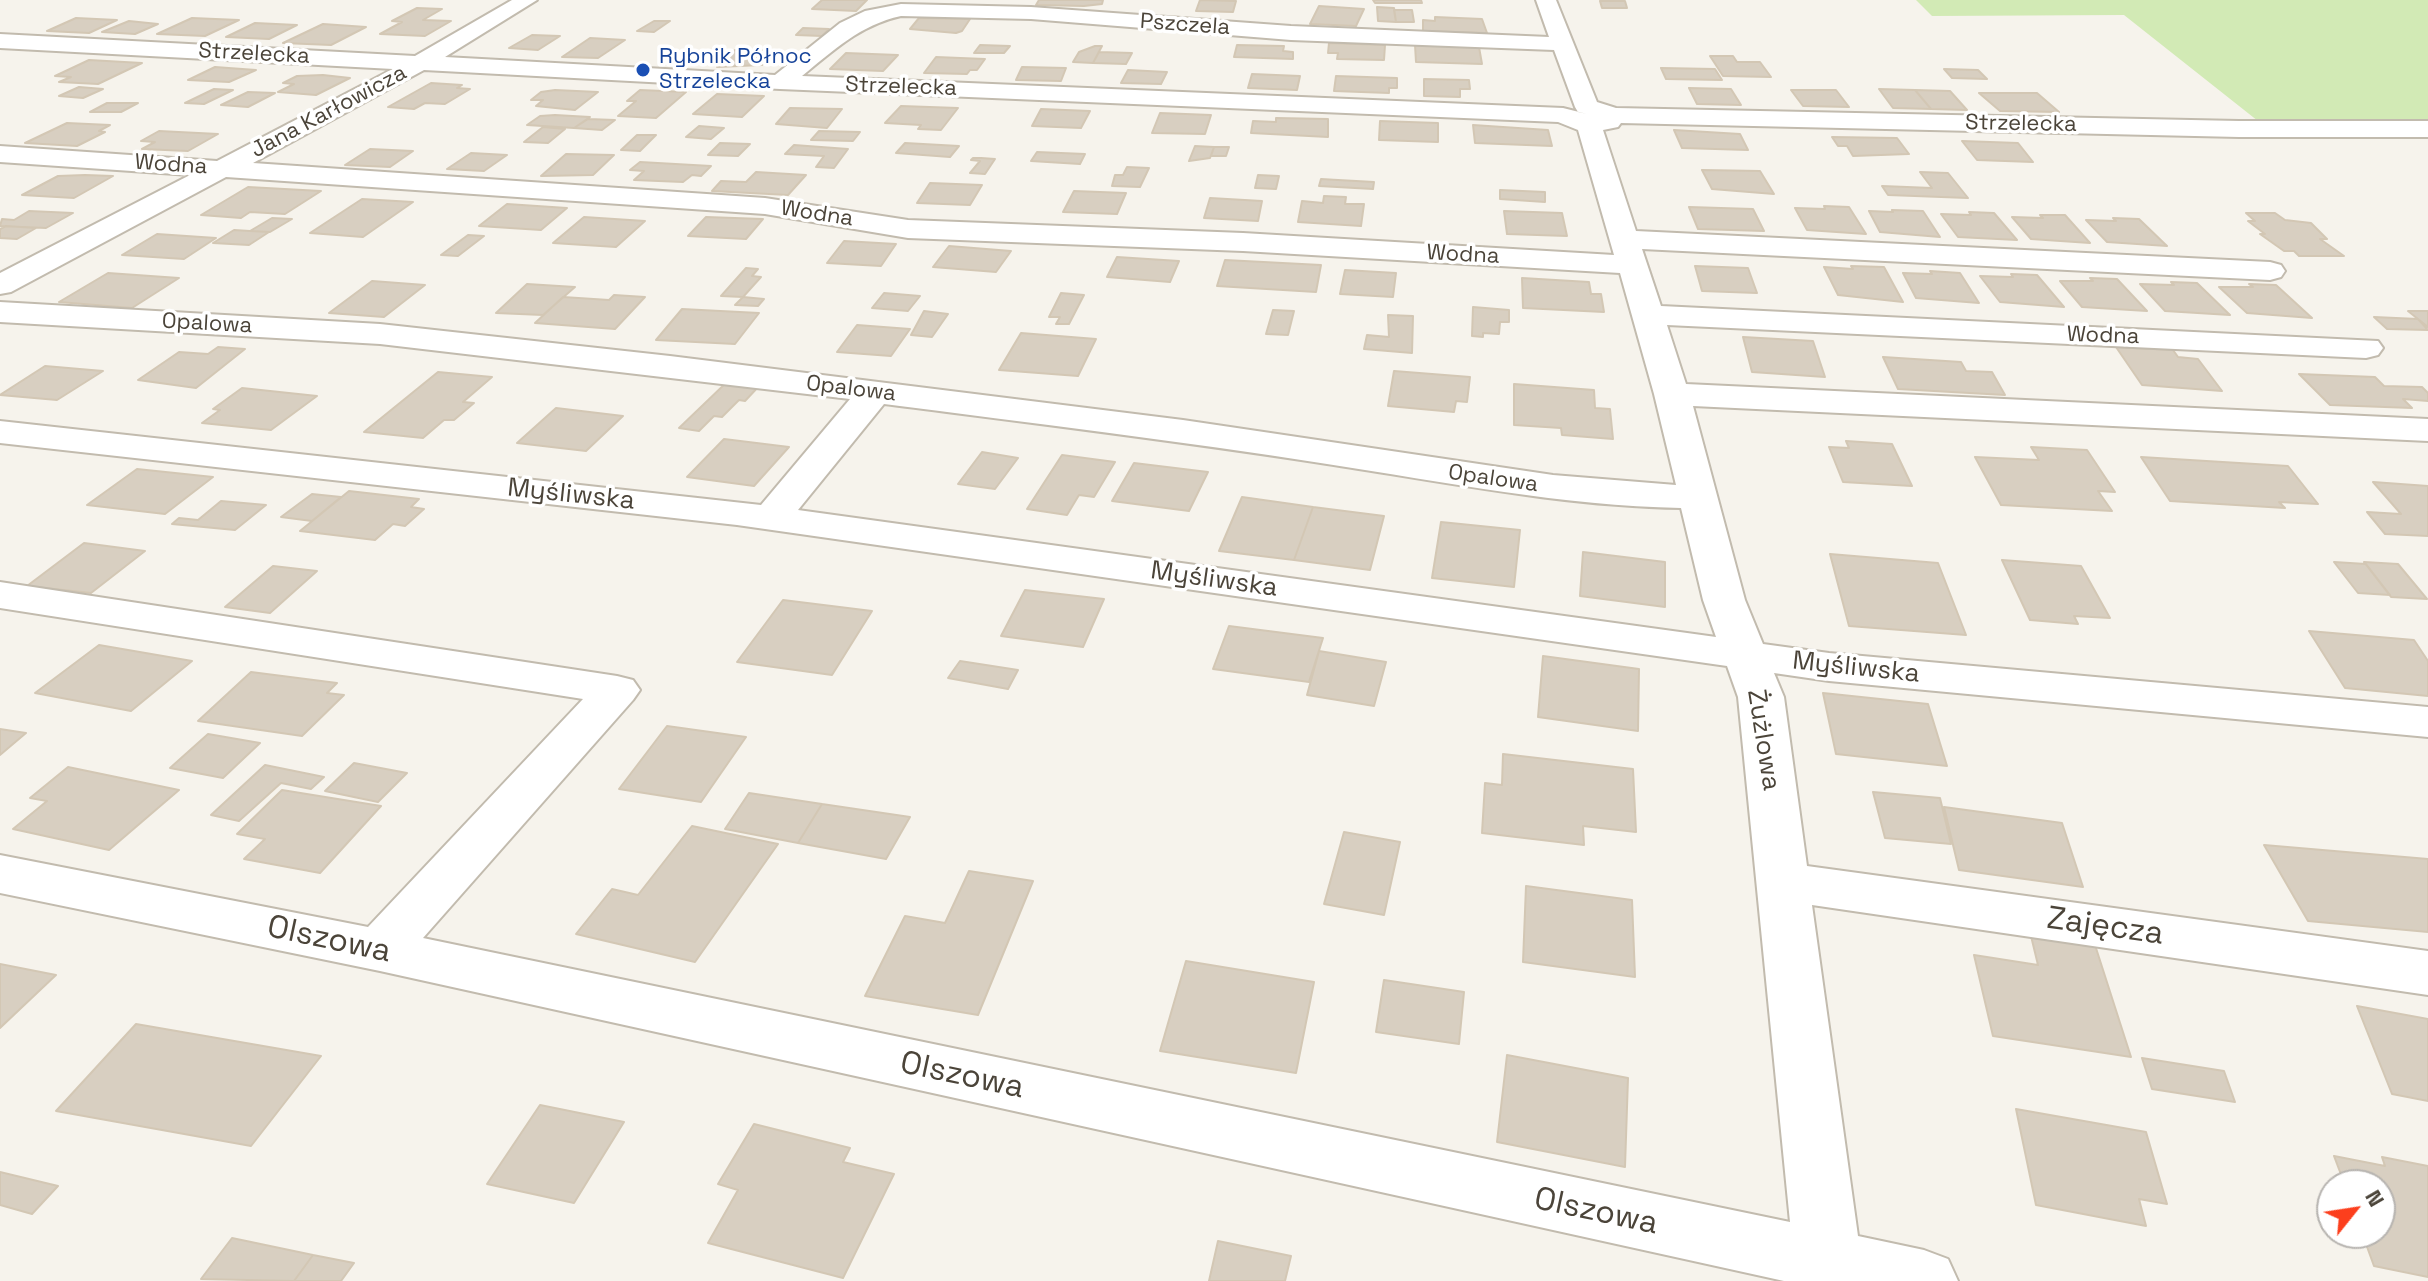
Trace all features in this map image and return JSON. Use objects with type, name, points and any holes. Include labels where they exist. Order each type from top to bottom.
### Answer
[{"type":"street","name":"Jana Karłowicza","points":[[0,285],[420,64],[527,0]]},
{"type":"street","name":"Żużlowa","points":[[1546,0],[1588,115],[1649,315],[1724,600],[1761,697],[1828,1271]]},
{"type":"street","name":"Pszczela","points":[[780,82],[859,22],[880,14],[909,10],[1031,13],[1346,36],[1564,44]]},
{"type":"street","name":"Strzelecka","points":[[0,41],[780,82],[1588,115],[2239,129],[2428,129]]},
{"type":"street","name":"Wodna","points":[[0,154],[765,206],[908,229],[1243,242],[2270,271]]},
{"type":"street","name":"Opalowa","points":[[0,312],[380,334],[1241,439],[1553,487],[1638,496],[1699,497]]},
{"type":"street","name":"Wodna","points":[[1649,315],[2366,348]]},
{"type":"street","points":[[771,518],[875,392]]},
{"type":"street","points":[[1672,394],[2428,430]]},
{"type":"street","name":"Myśliwska","points":[[0,432],[771,518],[1829,667],[2428,722]]},
{"type":"street","points":[[0,595],[617,690],[380,950]]},
{"type":"street","name":"Olszowa","points":[[0,874],[380,950],[1828,1271],[1924,1281]]},
{"type":"street","name":"Zajęcza","points":[[1783,882],[2428,973]]},
{"type":"green space","points":[[1916,0],[2428,0],[2428,121],[2258,121],[2124,15],[1932,16]]},
{"type":"building","points":[[822,0],[867,0],[856,11],[812,9]]},
{"type":"building","points":[[1039,0],[1103,0],[1102,4],[1084,6],[1036,5]]},
{"type":"building","points":[[1200,0],[1236,1],[1233,12],[1196,11]]},
{"type":"building","points":[[1373,0],[1421,0],[1422,3],[1375,3]]},
{"type":"building","points":[[1600,1],[1625,1],[1627,8],[1602,8]]},
{"type":"building","points":[[1319,6],[1364,9],[1356,26],[1310,24]]},
{"type":"building","points":[[1377,7],[1394,8],[1396,22],[1378,21]]},
{"type":"building","points":[[417,8],[442,9],[423,20],[451,21],[425,36],[380,34],[402,22],[392,21]]},
{"type":"building","points":[[1394,10],[1412,10],[1414,22],[1396,22]]},
{"type":"building","points":[[1435,17],[1482,19],[1487,33],[1423,31],[1423,20],[1435,21]]},
{"type":"building","points":[[76,18],[117,20],[89,33],[47,31]]},
{"type":"building","points":[[192,18],[239,20],[205,36],[157,34]]},
{"type":"building","points":[[919,18],[970,19],[962,31],[956,33],[910,29]]},
{"type":"building","points":[[129,21],[158,24],[135,34],[102,32]]},
{"type":"building","points":[[654,21],[670,21],[654,32],[637,31]]},
{"type":"building","points":[[255,23],[297,25],[269,39],[226,37]]},
{"type":"building","points":[[323,24],[366,27],[331,45],[283,43]]},
{"type":"building","points":[[803,28],[829,29],[822,36],[796,35]]},
{"type":"building","points":[[532,35],[560,36],[538,50],[509,48]]},
{"type":"building","points":[[590,38],[625,40],[598,58],[562,57]]},
{"type":"building","points":[[1329,43],[1385,45],[1384,60],[1337,59],[1338,53],[1328,53]]},
{"type":"building","points":[[980,45],[1010,46],[1004,53],[974,53]]},
{"type":"building","points":[[1237,45],[1284,46],[1283,51],[1293,52],[1293,59],[1234,57]]},
{"type":"building","points":[[1415,45],[1479,47],[1482,64],[1416,62]]},
{"type":"building","points":[[1102,46],[1093,63],[1073,62],[1079,52]]},
{"type":"building","points":[[735,50],[776,51],[762,65],[717,67]]},
{"type":"building","points":[[1099,52],[1132,53],[1126,64],[1093,63]]},
{"type":"building","points":[[846,53],[898,55],[883,71],[830,69]]},
{"type":"building","points":[[1710,56],[1733,56],[1737,62],[1760,62],[1771,77],[1723,76]]},
{"type":"building","points":[[936,57],[985,59],[977,70],[970,70],[967,74],[924,73]]},
{"type":"building","points":[[89,60],[142,63],[98,84],[59,82],[71,77],[55,76]]},
{"type":"building","points":[[215,67],[256,70],[229,82],[188,80]]},
{"type":"building","points":[[1022,67],[1066,68],[1061,81],[1016,80]]},
{"type":"building","points":[[1661,68],[1715,69],[1722,80],[1666,79]]},
{"type":"building","points":[[1944,69],[1978,70],[1987,79],[1952,78]]},
{"type":"building","points":[[1128,70],[1167,72],[1161,84],[1121,83]]},
{"type":"building","points":[[1252,74],[1300,76],[1297,90],[1248,88]]},
{"type":"building","points":[[297,76],[350,78],[316,95],[278,92],[294,84],[283,83]]},
{"type":"building","points":[[1336,76],[1397,78],[1397,88],[1389,88],[1389,93],[1334,91]]},
{"type":"building","points":[[1424,79],[1469,80],[1470,89],[1460,89],[1460,97],[1424,96]]},
{"type":"building","points":[[431,83],[462,85],[457,88],[470,89],[445,104],[425,103],[414,109],[388,107]]},
{"type":"building","points":[[79,87],[103,89],[83,98],[59,96]]},
{"type":"building","points":[[1689,88],[1731,89],[1741,105],[1697,104]]},
{"type":"building","points":[[214,89],[233,90],[204,104],[185,103]]},
{"type":"building","points":[[1879,89],[1915,90],[1931,109],[1893,108]]},
{"type":"building","points":[[640,90],[686,92],[656,118],[618,116],[636,101],[627,101]]},
{"type":"building","points":[[1791,90],[1836,90],[1849,107],[1803,106]]},
{"type":"building","points":[[1915,90],[1950,91],[1967,110],[1931,109]]},
{"type":"building","points":[[248,92],[275,93],[248,107],[221,105]]},
{"type":"building","points":[[541,92],[598,92],[575,110],[536,106],[543,100],[531,100]]},
{"type":"building","points":[[1979,93],[2037,93],[2059,112],[2000,111]]},
{"type":"building","points":[[717,94],[764,96],[742,117],[693,114]]},
{"type":"building","points":[[107,103],[138,103],[121,112],[90,112]]},
{"type":"building","points":[[901,106],[958,108],[941,130],[918,129],[921,125],[885,123]]},
{"type":"building","points":[[790,108],[842,109],[827,128],[776,124]]},
{"type":"building","points":[[1041,109],[1090,111],[1081,128],[1032,126]]},
{"type":"building","points":[[1160,113],[1211,115],[1205,134],[1152,133]]},
{"type":"building","points":[[540,116],[590,117],[574,128],[527,125]]},
{"type":"building","points":[[1276,118],[1328,119],[1328,137],[1251,133],[1253,121],[1276,122]]},
{"type":"building","points":[[588,119],[615,120],[602,130],[574,128]]},
{"type":"building","points":[[1380,121],[1438,123],[1438,142],[1379,140]]},
{"type":"building","points":[[67,123],[110,125],[99,131],[105,132],[77,146],[25,143]]},
{"type":"building","points":[[1473,125],[1548,130],[1552,146],[1475,143]]},
{"type":"building","points":[[699,126],[724,128],[711,139],[686,137]]},
{"type":"building","points":[[543,127],[565,129],[548,143],[524,142]]},
{"type":"building","points":[[1674,130],[1740,134],[1748,150],[1682,148]]},
{"type":"building","points":[[159,131],[218,134],[188,151],[142,149],[155,142],[141,141]]},
{"type":"building","points":[[819,131],[860,132],[853,141],[811,140]]},
{"type":"building","points":[[637,135],[656,135],[640,151],[621,150]]},
{"type":"building","points":[[1832,137],[1897,138],[1909,154],[1853,156],[1847,146],[1838,146]]},
{"type":"building","points":[[1962,141],[2018,143],[2033,162],[1977,160]]},
{"type":"building","points":[[720,143],[750,144],[738,156],[708,155]]},
{"type":"building","points":[[905,143],[959,146],[950,157],[896,153]]},
{"type":"building","points":[[794,145],[848,149],[834,168],[816,167],[824,156],[785,154]]},
{"type":"building","points":[[1195,146],[1214,147],[1210,158],[1189,161]]},
{"type":"building","points":[[1214,147],[1229,147],[1226,156],[1211,156]]},
{"type":"building","points":[[370,149],[413,151],[390,167],[345,165]]},
{"type":"building","points":[[1037,152],[1085,154],[1080,164],[1031,161]]},
{"type":"building","points":[[471,153],[507,155],[484,171],[447,169]]},
{"type":"building","points":[[566,154],[614,155],[593,175],[541,176]]},
{"type":"building","points":[[995,159],[985,174],[970,173],[980,161],[971,160]]},
{"type":"building","points":[[640,162],[711,166],[701,176],[692,175],[683,182],[634,180],[644,171],[630,170]]},
{"type":"building","points":[[1127,167],[1149,168],[1140,187],[1112,186],[1115,175],[1123,175]]},
{"type":"building","points":[[1702,170],[1760,171],[1774,194],[1712,189]]},
{"type":"building","points":[[756,172],[806,175],[788,195],[712,191],[721,181],[746,182]]},
{"type":"building","points":[[1920,172],[1948,173],[1968,198],[1888,195],[1882,186],[1932,188]]},
{"type":"building","points":[[1258,175],[1279,176],[1276,189],[1255,188]]},
{"type":"building","points":[[58,176],[113,176],[74,198],[22,195]]},
{"type":"building","points":[[1321,179],[1374,182],[1373,189],[1319,186]]},
{"type":"building","points":[[930,183],[982,185],[970,205],[917,203]]},
{"type":"building","points":[[248,187],[321,191],[285,214],[250,212],[241,218],[201,215]]},
{"type":"building","points":[[1500,190],[1545,192],[1545,202],[1500,199]]},
{"type":"building","points":[[1074,191],[1126,193],[1117,214],[1063,212]]},
{"type":"building","points":[[1324,196],[1346,197],[1345,204],[1364,204],[1361,226],[1298,222],[1302,201],[1323,203]]},
{"type":"building","points":[[1210,198],[1262,201],[1258,221],[1204,218]]},
{"type":"building","points":[[362,199],[413,202],[363,237],[310,233]]},
{"type":"building","points":[[507,204],[567,208],[541,230],[479,226]]},
{"type":"building","points":[[1824,206],[1849,207],[1866,234],[1807,230],[1795,208],[1825,209]]},
{"type":"building","points":[[1689,207],[1753,209],[1764,231],[1698,229]]},
{"type":"building","points":[[29,211],[73,213],[46,228],[0,226],[2,219],[14,220]]},
{"type":"building","points":[[1504,211],[1562,213],[1567,236],[1507,234]]},
{"type":"building","points":[[1869,211],[1923,211],[1940,237],[1880,232]]},
{"type":"building","points":[[1969,212],[1994,213],[2017,240],[1958,237],[1941,214],[1971,215]]},
{"type":"building","points":[[2246,213],[2275,213],[2285,220],[2311,223],[2327,239],[2320,239],[2344,256],[2299,256],[2294,251],[2284,251],[2260,234],[2265,234],[2248,221],[2255,221]]},
{"type":"building","points":[[2040,215],[2065,215],[2090,243],[2031,239],[2012,217],[2043,218]]},
{"type":"building","points":[[584,217],[645,221],[616,247],[553,243]]},
{"type":"building","points":[[706,217],[763,219],[746,239],[688,236]]},
{"type":"building","points":[[272,218],[292,219],[270,232],[250,231]]},
{"type":"building","points":[[2113,218],[2139,219],[2167,246],[2107,242],[2086,220],[2116,221]]},
{"type":"building","points":[[6,226],[36,228],[17,239],[0,238],[0,229]]},
{"type":"building","points":[[234,230],[269,232],[249,245],[213,243]]},
{"type":"building","points":[[157,234],[216,238],[184,259],[122,255]]},
{"type":"building","points":[[468,235],[484,236],[458,256],[441,255]]},
{"type":"building","points":[[844,241],[896,244],[881,266],[827,263]]},
{"type":"building","points":[[949,246],[1011,251],[996,272],[933,267]]},
{"type":"building","points":[[1117,257],[1179,261],[1170,282],[1107,277]]},
{"type":"building","points":[[1225,260],[1321,265],[1316,292],[1217,286]]},
{"type":"building","points":[[1695,266],[1748,268],[1757,293],[1702,291]]},
{"type":"building","points":[[1851,266],[1884,267],[1903,302],[1838,295],[1824,267],[1853,269]]},
{"type":"building","points":[[746,268],[758,269],[752,276],[761,277],[743,297],[721,296]]},
{"type":"building","points":[[1345,270],[1396,273],[1393,297],[1340,294]]},
{"type":"building","points":[[1930,271],[1960,273],[1979,303],[1916,298],[1903,273],[1932,274]]},
{"type":"building","points":[[108,273],[179,278],[132,308],[59,302]]},
{"type":"building","points":[[2011,274],[2037,275],[2064,307],[2000,302],[1980,276],[2013,277]]},
{"type":"building","points":[[1522,278],[1589,282],[1591,294],[1601,294],[1604,312],[1523,308]]},
{"type":"building","points":[[2090,278],[2117,279],[2147,311],[2082,307],[2060,281],[2093,281]]},
{"type":"building","points":[[372,281],[425,285],[384,317],[329,313]]},
{"type":"building","points":[[2171,282],[2197,283],[2230,315],[2165,311],[2140,284],[2174,285]]},
{"type":"building","points":[[527,284],[575,287],[543,315],[496,313]]},
{"type":"building","points":[[2249,284],[2276,285],[2312,318],[2247,313],[2219,287],[2253,287]]},
{"type":"building","points":[[884,293],[920,296],[908,311],[872,308]]},
{"type":"building","points":[[1061,293],[1084,295],[1069,324],[1056,324],[1060,317],[1049,317]]},
{"type":"building","points":[[614,295],[645,297],[615,329],[535,323],[563,297],[609,300]]},
{"type":"building","points":[[743,297],[764,299],[758,306],[735,305]]},
{"type":"building","points":[[1473,307],[1509,310],[1509,322],[1500,322],[1499,334],[1472,336]]},
{"type":"building","points":[[682,309],[759,313],[735,344],[656,340]]},
{"type":"building","points":[[1273,310],[1294,311],[1288,335],[1266,334]]},
{"type":"building","points":[[924,311],[948,314],[932,337],[911,335]]},
{"type":"building","points":[[2408,311],[2428,311],[2428,327]]},
{"type":"building","points":[[1388,315],[1413,316],[1412,353],[1364,349],[1367,335],[1389,337]]},
{"type":"building","points":[[2374,317],[2418,319],[2428,330],[2387,329]]},
{"type":"building","points":[[857,325],[910,329],[891,356],[837,352]]},
{"type":"building","points":[[1021,333],[1096,339],[1078,376],[999,370]]},
{"type":"building","points":[[1743,337],[1813,341],[1825,377],[1752,372]]},
{"type":"building","points":[[218,347],[245,349],[196,388],[138,380],[179,352],[208,354]]},
{"type":"building","points":[[2116,347],[2173,350],[2178,357],[2198,359],[2222,391],[2142,385]]},
{"type":"building","points":[[1883,357],[1961,362],[1966,371],[1992,372],[2005,395],[1898,389]]},
{"type":"building","points":[[45,366],[103,371],[57,400],[0,395]]},
{"type":"building","points":[[1394,371],[1470,377],[1467,402],[1456,401],[1454,412],[1388,406]]},
{"type":"building","points":[[438,372],[492,377],[463,402],[474,403],[454,420],[444,420],[423,438],[364,432]]},
{"type":"building","points":[[2299,374],[2375,377],[2384,386],[2422,387],[2428,393],[2428,401],[2403,399],[2412,408],[2330,405]]},
{"type":"building","points":[[728,381],[760,385],[745,401],[739,400],[722,417],[714,416],[699,431],[679,428]]},
{"type":"building","points":[[1514,384],[1594,390],[1595,408],[1610,409],[1613,439],[1562,435],[1561,428],[1514,425]]},
{"type":"building","points":[[242,388],[317,396],[271,430],[202,423],[220,410],[213,409]]},
{"type":"building","points":[[556,408],[623,416],[586,451],[517,443]]},
{"type":"building","points":[[724,439],[789,447],[754,486],[687,477]]},
{"type":"building","points":[[1846,441],[1892,444],[1912,486],[1843,482],[1829,447],[1849,448]]},
{"type":"building","points":[[2031,447],[2087,450],[2115,492],[2098,491],[2112,511],[2001,505],[1975,457],[2039,460]]},
{"type":"building","points":[[982,452],[1018,458],[995,489],[958,484]]},
{"type":"building","points":[[1062,455],[1115,462],[1094,497],[1079,495],[1067,515],[1027,509]]},
{"type":"building","points":[[2141,457],[2288,466],[2318,504],[2279,502],[2285,508],[2170,501]]},
{"type":"building","points":[[1134,463],[1208,472],[1189,511],[1112,501]]},
{"type":"building","points":[[137,469],[213,477],[165,514],[87,505]]},
{"type":"building","points":[[2373,482],[2428,486],[2428,536],[2385,534],[2367,512],[2401,514]]},
{"type":"building","points":[[349,491],[419,499],[411,507],[424,509],[405,526],[393,524],[375,540],[300,531]]},
{"type":"building","points":[[312,494],[341,497],[312,521],[281,517]]},
{"type":"building","points":[[1242,497],[1313,507],[1294,560],[1219,551]]},
{"type":"building","points":[[221,501],[266,505],[235,530],[172,524],[179,518],[198,520]]},
{"type":"building","points":[[1313,507],[1384,516],[1370,570],[1294,560]]},
{"type":"building","points":[[1441,522],[1520,530],[1514,587],[1432,578]]},
{"type":"building","points":[[84,543],[145,551],[91,593],[27,586]]},
{"type":"building","points":[[1583,552],[1665,562],[1665,607],[1580,596]]},
{"type":"building","points":[[1830,554],[1938,563],[1966,635],[1849,626]]},
{"type":"building","points":[[2002,560],[2081,566],[2110,618],[2074,616],[2078,624],[2030,620]]},
{"type":"building","points":[[2334,562],[2366,564],[2390,595],[2358,593]]},
{"type":"building","points":[[2364,562],[2398,564],[2427,599],[2391,597]]},
{"type":"building","points":[[273,566],[317,571],[270,613],[225,607]]},
{"type":"building","points":[[1025,590],[1104,599],[1083,647],[1001,636]]},
{"type":"building","points":[[783,600],[872,611],[832,675],[737,662]]},
{"type":"building","points":[[1229,626],[1323,638],[1309,682],[1213,669]]},
{"type":"building","points":[[2309,631],[2414,640],[2428,661],[2428,696],[2345,688]]},
{"type":"building","points":[[99,645],[192,661],[131,711],[35,693]]},
{"type":"building","points":[[1319,651],[1386,662],[1374,706],[1307,695]]},
{"type":"building","points":[[1543,656],[1639,669],[1638,731],[1538,717]]},
{"type":"building","points":[[960,661],[1018,670],[1008,689],[948,678]]},
{"type":"building","points":[[251,672],[337,683],[327,693],[344,695],[302,736],[198,721]]},
{"type":"building","points":[[1823,693],[1928,704],[1947,766],[1836,754]]},
{"type":"building","points":[[667,726],[746,737],[701,802],[619,789]]},
{"type":"building","points":[[0,729],[26,733],[0,755]]},
{"type":"building","points":[[208,734],[260,743],[223,778],[170,768]]},
{"type":"building","points":[[1503,754],[1633,769],[1636,832],[1583,826],[1584,845],[1482,833],[1485,783],[1502,785]]},
{"type":"building","points":[[354,763],[407,773],[378,802],[325,791]]},
{"type":"building","points":[[265,765],[324,777],[311,789],[281,783],[239,821],[211,815]]},
{"type":"building","points":[[68,767],[179,790],[109,850],[13,829],[47,801],[30,798]]},
{"type":"building","points":[[282,790],[381,806],[320,873],[244,859],[265,839],[237,834]]},
{"type":"building","points":[[1873,792],[1940,798],[1951,844],[1885,838]]},
{"type":"building","points":[[749,793],[822,804],[798,843],[725,829]]},
{"type":"building","points":[[822,804],[910,817],[886,859],[798,843]]},
{"type":"building","points":[[1944,807],[2062,823],[2083,887],[1959,870]]},
{"type":"building","points":[[692,826],[778,844],[695,962],[576,934],[612,889],[638,895]]},
{"type":"building","points":[[1344,832],[1400,842],[1384,915],[1324,904]]},
{"type":"building","points":[[2264,845],[2428,859],[2428,932],[2308,921]]},
{"type":"building","points":[[969,871],[1033,881],[978,1015],[865,996],[905,916],[945,923]]},
{"type":"building","points":[[1526,886],[1632,900],[1635,977],[1523,962]]},
{"type":"building","points":[[2031,936],[2095,945],[2131,1057],[1993,1036],[1974,955],[2038,965]]},
{"type":"building","points":[[1186,961],[1314,982],[1296,1073],[1160,1051]]},
{"type":"building","points":[[0,964],[56,975],[0,1028]]},
{"type":"building","points":[[1384,980],[1464,992],[1459,1044],[1376,1032]]},
{"type":"building","points":[[2357,1006],[2428,1019],[2428,1101],[2392,1094]]},
{"type":"building","points":[[136,1024],[321,1056],[251,1146],[56,1111]]},
{"type":"building","points":[[1507,1055],[1628,1078],[1625,1167],[1497,1142]]},
{"type":"building","points":[[2142,1058],[2224,1071],[2235,1102],[2152,1089]]},
{"type":"building","points":[[540,1105],[624,1122],[574,1203],[487,1184]]},
{"type":"building","points":[[2016,1109],[2146,1132],[2167,1204],[2139,1199],[2146,1226],[2036,1205]]},
{"type":"building","points":[[754,1124],[850,1148],[843,1162],[894,1174],[843,1278],[708,1243],[738,1190],[718,1184]]},
{"type":"building","points":[[2334,1156],[2385,1166],[2382,1157],[2428,1166],[2428,1277],[2374,1266],[2368,1249],[2396,1249],[2396,1169],[2339,1169]]},
{"type":"building","points":[[0,1172],[58,1186],[32,1214],[0,1205]]},
{"type":"building","points":[[232,1238],[313,1255],[294,1281],[201,1279]]},
{"type":"building","points":[[1218,1241],[1291,1256],[1285,1281],[1209,1281]]},
{"type":"building","points":[[313,1255],[354,1263],[341,1281],[294,1281]]},
{"type":"place","name":"Rybnik Północ Strzelecka","points":[[643,70]]}]
